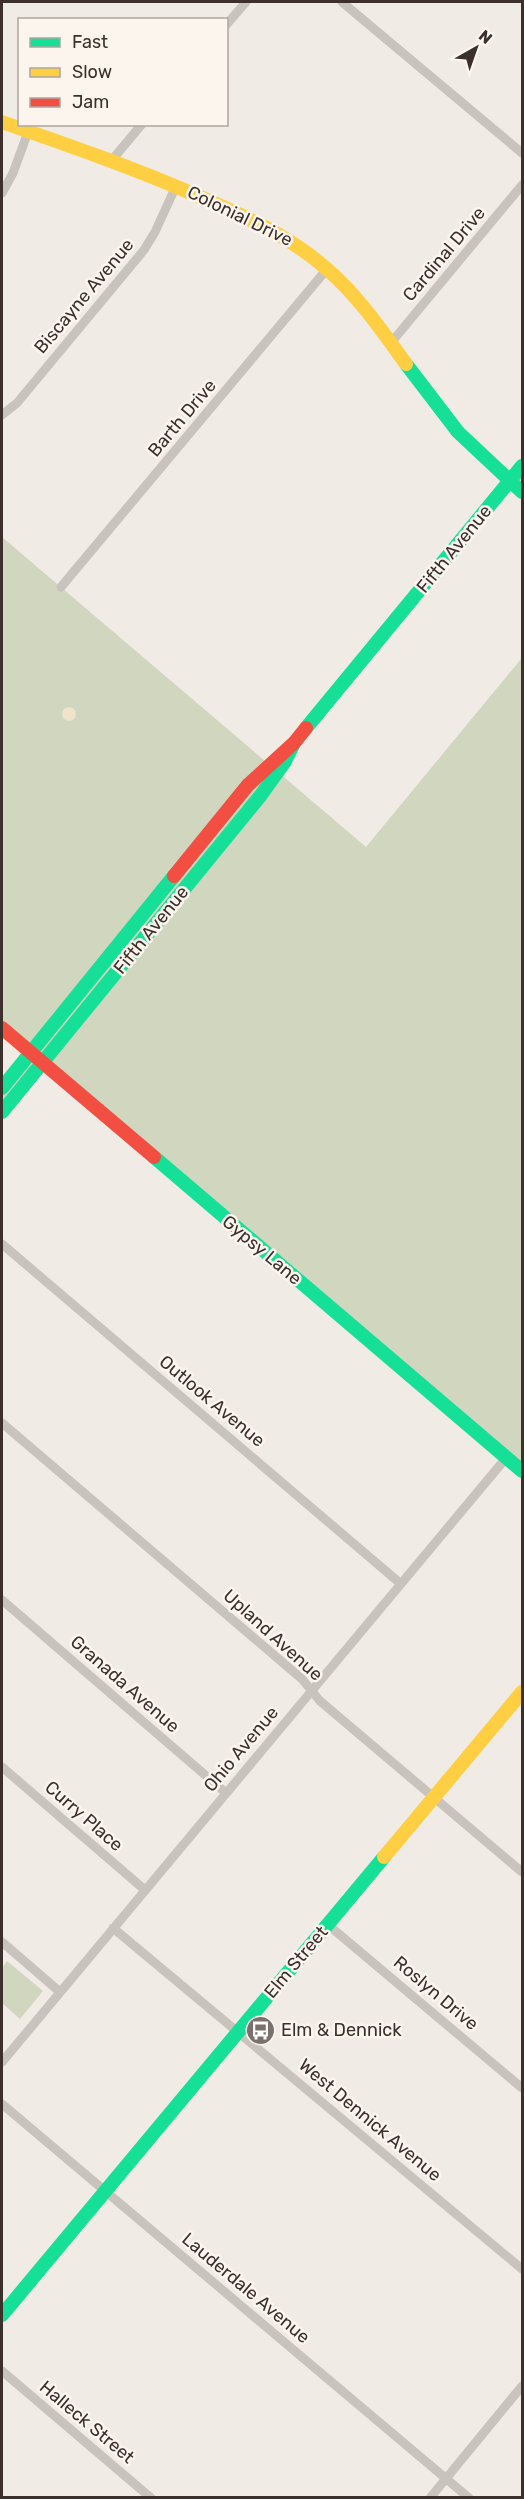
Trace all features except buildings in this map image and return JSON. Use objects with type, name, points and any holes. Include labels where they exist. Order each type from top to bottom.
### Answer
[{"type":"street","points":[[228,23],[246,2]]},
{"type":"street","points":[[342,2],[522,153]]},
{"type":"street","name":"Colonial Drive","points":[[2,123],[112,160],[176,186],[273,230],[309,252],[346,287],[438,409],[470,446],[522,492]]},
{"type":"street","points":[[112,160],[140,126]]},
{"type":"street","points":[[2,193],[13,173],[28,132]]},
{"type":"street","name":"Cardinal Drive","points":[[390,344],[522,185]]},
{"type":"street","name":"Biscayne Avenue","points":[[2,415],[17,403],[144,250],[176,186]]},
{"type":"street","name":"Barth Drive","points":[[61,587],[327,269]]},
{"type":"street","name":"Fifth Avenue","points":[[2,1088],[248,785],[294,743],[522,466]]},
{"type":"street","name":"Fifth Avenue","points":[[2,1112],[261,795],[284,763],[294,743]]},
{"type":"street","name":"Gypsy Lane","points":[[2,1028],[522,1471]]},
{"type":"street","name":"Outlook Avenue","points":[[2,1244],[401,1584]]},
{"type":"street","name":"Upland Avenue","points":[[2,1423],[302,1679],[320,1701],[522,1872]]},
{"type":"street","name":"Ohio Avenue","points":[[2,2062],[506,1458]]},
{"type":"street","name":"Granada Avenue","points":[[2,1600],[226,1793]]},
{"type":"street","name":"Elm Street","points":[[2,2315],[327,1924],[520,1700]]},
{"type":"street","name":"Curry Place","points":[[2,1767],[145,1890]]},
{"type":"street","name":"Roslyn Drive","points":[[327,1924],[522,2088]]},
{"type":"street","name":"West Dennick Avenue","points":[[113,1928],[522,2269]]},
{"type":"street","points":[[2,1942],[60,1992]]},
{"type":"street","name":"Lauderdale Avenue","points":[[2,2104],[469,2498]]},
{"type":"street","name":"Halleck Street","points":[[2,2371],[152,2498]]},
{"type":"street","points":[[430,2498],[522,2386]]},
{"type":"green space","points":[[2,537],[366,847],[522,660],[522,1471],[42,1062],[2,1112],[2,1088],[29,1052],[2,1028]]},
{"type":"green space","points":[[7,1961],[43,1991],[20,2019],[2,2003],[2,1968]]},
{"type":"sand","points":[[69,707],[74,709],[76,714],[74,719],[69,721],[64,719],[62,714],[64,709]]},
{"type":"traffic: fast","points":[[406,364],[458,432],[522,492]]},
{"type":"traffic: fast","points":[[306,728],[522,466]]},
{"type":"traffic: fast","points":[[2,1112],[261,795],[284,763],[293,745]]},
{"type":"traffic: fast","points":[[2,1088],[174,876]]},
{"type":"traffic: fast","points":[[154,1157],[522,1471]]},
{"type":"traffic: fast","points":[[2,2315],[384,1857]]},
{"type":"traffic: slow","points":[[2,122],[174,186],[232,211],[282,237],[313,258],[350,291],[406,364]]},
{"type":"traffic: slow","points":[[384,1857],[522,1692]]},
{"type":"traffic: jam","points":[[174,876],[248,785],[294,743],[306,728]]},
{"type":"traffic: jam","points":[[2,1028],[154,1157]]},
{"type":"place","name":"Elm & Dennick","points":[[260,2030]]}]
